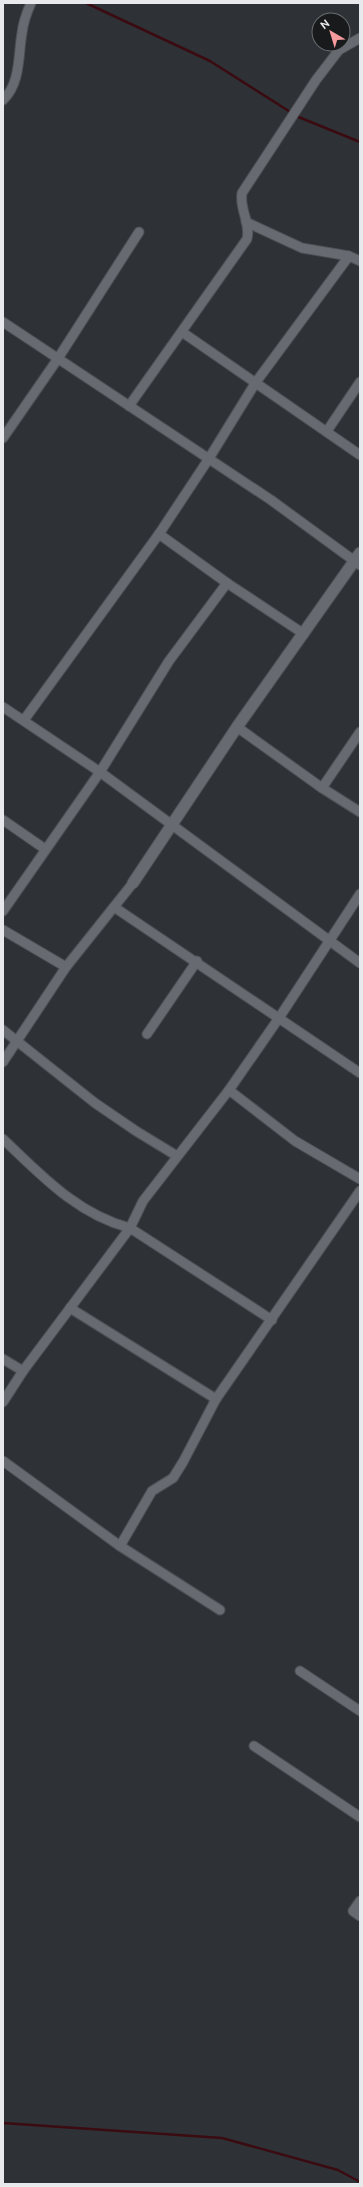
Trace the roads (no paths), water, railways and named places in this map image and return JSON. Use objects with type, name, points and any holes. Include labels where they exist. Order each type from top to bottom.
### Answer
[{"type":"street","points":[[3,100],[14,85],[19,62],[22,31],[31,3]]},
{"type":"street","points":[[130,406],[247,239],[249,232],[240,200],[242,193],[316,80],[334,56],[346,44],[360,38]]},
{"type":"street","points":[[246,222],[302,248],[349,256],[360,261]]},
{"type":"street","points":[[3,438],[57,360],[139,232]]},
{"type":"street","points":[[24,720],[159,534],[208,460],[256,382],[349,256]]},
{"type":"street","points":[[3,322],[57,360],[130,406],[358,560],[237,727],[133,882],[66,968],[3,1062]]},
{"type":"street","points":[[182,332],[360,455]]},
{"type":"street","points":[[327,431],[360,382]]},
{"type":"street","points":[[159,534],[227,583],[304,634]]},
{"type":"street","points":[[3,911],[100,772],[169,661],[227,583]]},
{"type":"street","points":[[3,707],[100,772],[171,826],[360,963]]},
{"type":"street","points":[[237,727],[322,788],[360,812]]},
{"type":"street","points":[[322,788],[360,732]]},
{"type":"street","points":[[3,820],[45,849]]},
{"type":"street","points":[[3,1402],[23,1371],[130,1228],[143,1201],[229,1090],[279,1018],[360,894]]},
{"type":"street","points":[[114,907],[197,961],[360,1073]]},
{"type":"street","points":[[3,930],[66,968]]},
{"type":"street","points":[[148,1034],[197,961]]},
{"type":"street","points":[[3,1030],[95,1103],[136,1131],[177,1156]]},
{"type":"street","points":[[229,1090],[295,1141],[360,1179]]},
{"type":"street","points":[[3,1139],[52,1186],[89,1212],[116,1224],[130,1228],[272,1320]]},
{"type":"street","points":[[120,1546],[152,1491],[172,1478],[183,1462],[216,1399],[272,1320],[360,1190]]},
{"type":"street","points":[[70,1308],[216,1399]]},
{"type":"street","points":[[3,1359],[23,1371]]},
{"type":"street","points":[[3,1461],[120,1546],[220,1610]]},
{"type":"street","points":[[300,1671],[360,1710]]},
{"type":"street","points":[[254,1746],[360,1817]]},
{"type":"street","points":[[360,1901],[353,1910],[360,1916]]},
{"type":"waterway","points":[[86,3],[210,61],[292,113]]},
{"type":"waterway","points":[[296,116],[360,142]]},
{"type":"waterway","points":[[3,2123],[222,2138],[338,2170],[360,2182]]}]
